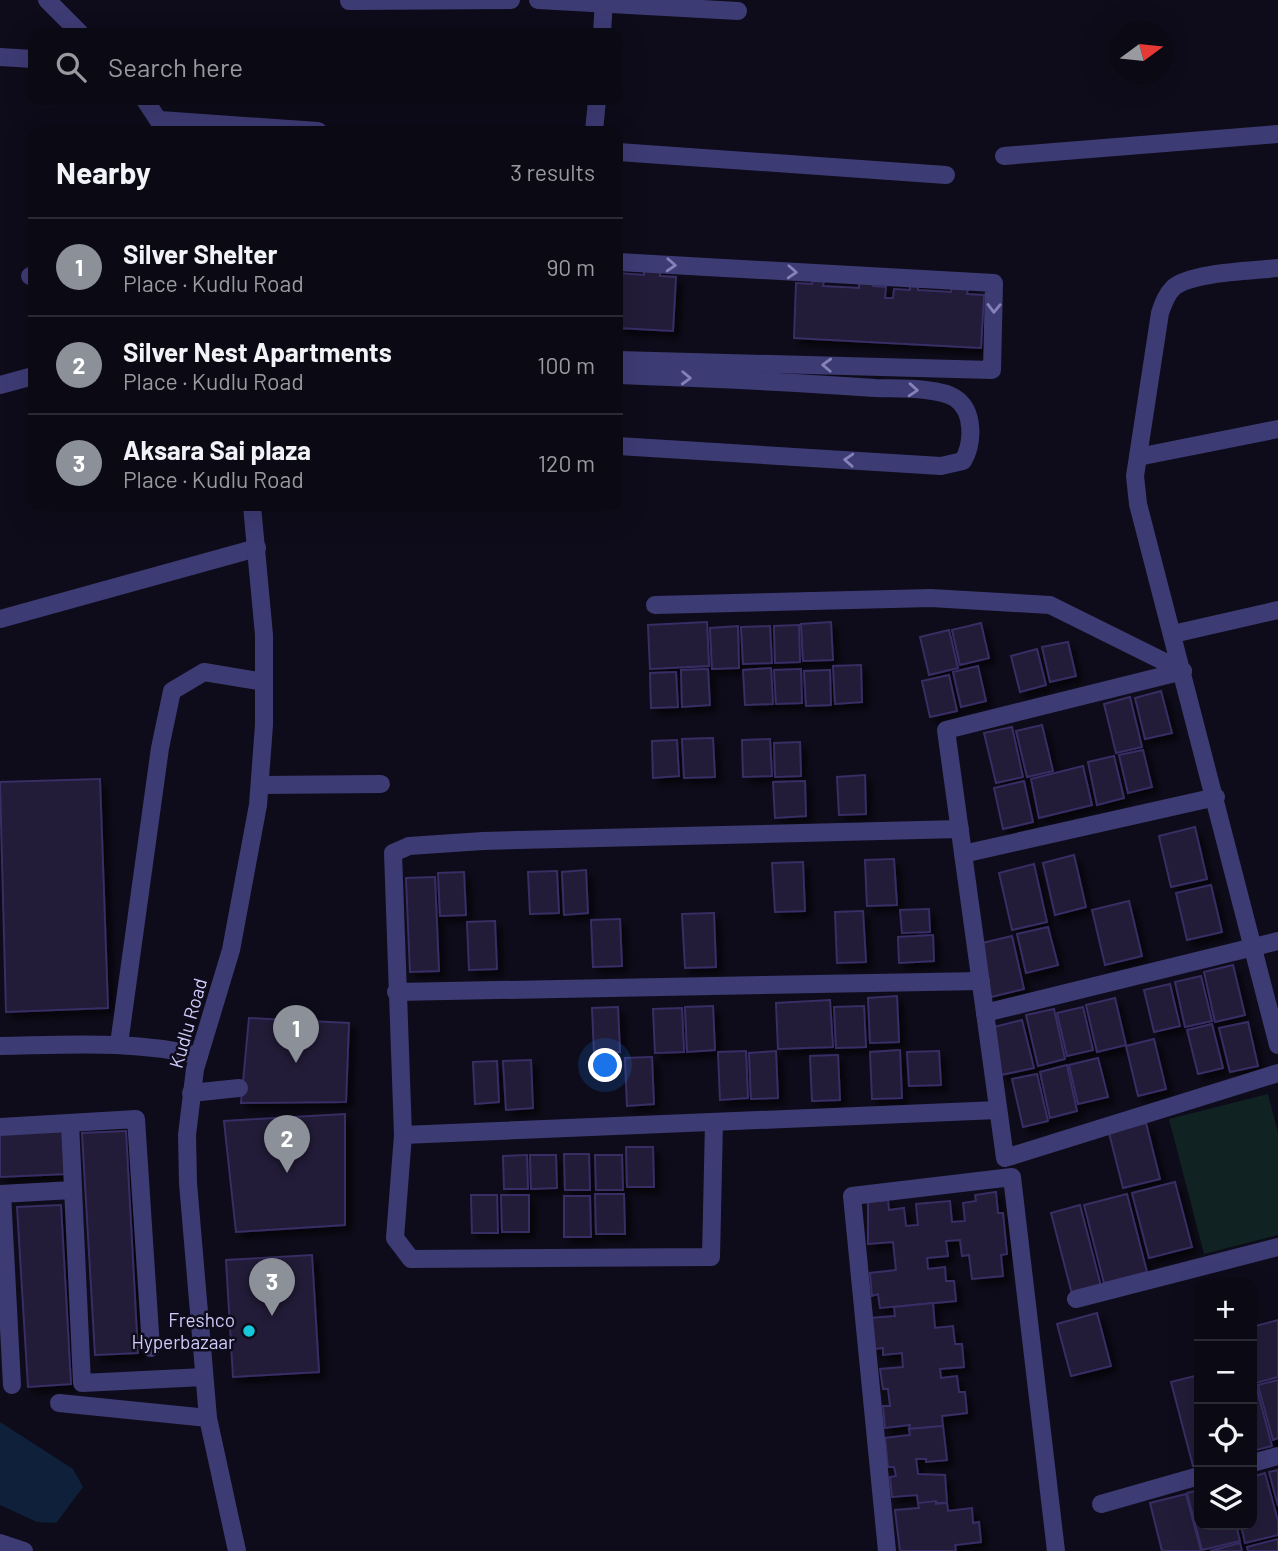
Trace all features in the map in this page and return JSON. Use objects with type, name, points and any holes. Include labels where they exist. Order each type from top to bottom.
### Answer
[{"type":"street","points":[[47,0],[75,28]]},
{"type":"street","points":[[349,1],[511,0]]},
{"type":"street","points":[[538,0],[604,1],[738,11]]},
{"type":"street","points":[[602,28],[604,1]]},
{"type":"street","points":[[0,57],[28,59]]},
{"type":"street","points":[[148,105],[163,126]]},
{"type":"street","points":[[594,126],[597,105]]},
{"type":"street","points":[[1004,156],[1278,134]]},
{"type":"street","points":[[623,152],[946,175]]},
{"type":"street","points":[[623,262],[994,283],[992,370],[623,360]]},
{"type":"street","points":[[1278,268],[1198,278],[1175,286],[1170,292],[1160,313],[1135,476],[1139,504],[1278,1045]]},
{"type":"street","points":[[623,375],[779,381],[928,391],[955,398],[968,414],[971,448],[963,461],[941,466],[623,446]]},
{"type":"street","points":[[0,385],[28,377]]},
{"type":"street","points":[[1138,457],[1278,429]]},
{"type":"street","name":"Kudlu Road","points":[[237,1551],[208,1418],[188,1183],[187,1135],[191,1093],[199,1056],[242,897],[260,785],[264,635],[253,511]]},
{"type":"street","points":[[0,619],[257,548]]},
{"type":"street","points":[[655,605],[931,597],[1050,605],[1183,671]]},
{"type":"street","points":[[1173,634],[1278,610]]},
{"type":"street","points":[[1183,671],[946,730],[1005,1158],[1278,1073]]},
{"type":"street","points":[[119,1044],[160,748],[172,691],[204,672],[264,682]]},
{"type":"street","points":[[260,785],[381,784]]},
{"type":"street","points":[[963,854],[1216,797]]},
{"type":"street","points":[[714,1122],[711,1256],[411,1259],[395,1238],[402,1135],[393,853],[409,846],[483,841],[960,829]]},
{"type":"street","points":[[985,1013],[1278,941]]},
{"type":"street","points":[[396,992],[981,981]]},
{"type":"street","points":[[0,1046],[119,1044],[162,1047],[199,1056]]},
{"type":"street","points":[[191,1093],[239,1087]]},
{"type":"street","points":[[402,1135],[998,1110]]},
{"type":"street","points":[[0,1127],[136,1119],[151,1348]]},
{"type":"street","points":[[70,1123],[82,1382],[204,1377]]},
{"type":"street","points":[[887,1551],[852,1196],[1013,1177],[1056,1551]]},
{"type":"street","points":[[12,1385],[1,1194],[73,1190]]},
{"type":"street","points":[[1076,1298],[1278,1247]]},
{"type":"street","points":[[59,1403],[208,1418]]},
{"type":"street","points":[[1257,1462],[1278,1456]]},
{"type":"street","points":[[1101,1504],[1194,1477]]},
{"type":"street","points":[[0,1543],[24,1551]]},
{"type":"green space","points":[[1268,1094],[1278,1133],[1278,1235],[1204,1254],[1169,1119]]},
{"type":"water","points":[[0,1422],[73,1469],[83,1487],[56,1523],[37,1522],[0,1505]]},
{"type":"building","points":[[644,269],[660,270],[660,276],[676,277],[673,331],[623,328],[623,273],[644,275]]},
{"type":"building","points":[[813,280],[824,281],[823,286],[859,288],[859,281],[873,282],[873,286],[886,287],[885,298],[893,298],[894,289],[910,290],[910,285],[918,286],[918,290],[951,292],[952,287],[968,288],[967,294],[984,295],[981,348],[794,338],[796,283],[812,284]]},
{"type":"building","points":[[707,622],[709,666],[650,669],[648,625]]},
{"type":"building","points":[[831,622],[833,660],[803,661],[801,624]]},
{"type":"building","points":[[981,623],[989,658],[960,665],[952,630]]},
{"type":"building","points":[[799,625],[800,662],[775,663],[774,626]]},
{"type":"building","points":[[738,626],[739,668],[712,669],[710,628]]},
{"type":"building","points":[[770,626],[772,663],[743,664],[741,627]]},
{"type":"building","points":[[949,630],[958,668],[929,675],[920,637]]},
{"type":"building","points":[[1068,642],[1076,676],[1050,682],[1042,647]]},
{"type":"building","points":[[1037,649],[1046,685],[1020,692],[1011,656]]},
{"type":"building","points":[[861,665],[862,702],[835,704],[833,666]]},
{"type":"building","points":[[978,666],[986,701],[961,707],[953,672]]},
{"type":"building","points":[[771,668],[773,704],[745,705],[743,670]]},
{"type":"building","points":[[708,669],[710,705],[682,707],[681,670]]},
{"type":"building","points":[[801,669],[802,703],[776,704],[774,670]]},
{"type":"building","points":[[830,670],[831,705],[806,706],[804,671]]},
{"type":"building","points":[[676,672],[678,707],[651,708],[650,673]]},
{"type":"building","points":[[949,675],[957,711],[930,717],[922,681]]},
{"type":"building","points":[[1161,691],[1172,733],[1145,739],[1135,698]]},
{"type":"building","points":[[1130,697],[1142,747],[1116,753],[1104,704]]},
{"type":"building","points":[[1042,725],[1053,771],[1027,777],[1016,731]]},
{"type":"building","points":[[1012,727],[1023,777],[996,783],[984,733]]},
{"type":"building","points":[[713,738],[715,777],[684,778],[682,739]]},
{"type":"building","points":[[770,739],[772,776],[743,777],[742,740]]},
{"type":"building","points":[[677,740],[679,776],[653,778],[652,741]]},
{"type":"building","points":[[800,742],[801,776],[775,777],[774,743]]},
{"type":"building","points":[[1143,750],[1152,787],[1128,793],[1119,755]]},
{"type":"building","points":[[1114,756],[1124,798],[1097,805],[1088,762]]},
{"type":"building","points":[[1083,766],[1092,805],[1039,818],[1031,779]]},
{"type":"building","points":[[865,775],[866,814],[839,815],[837,777]]},
{"type":"building","points":[[100,779],[108,1008],[6,1012],[0,782]]},
{"type":"building","points":[[805,781],[806,816],[775,818],[773,782]]},
{"type":"building","points":[[1024,781],[1033,822],[1003,829],[994,788]]},
{"type":"building","points":[[1195,827],[1207,879],[1171,887],[1159,836]]},
{"type":"building","points":[[1074,855],[1086,907],[1055,915],[1043,863]]},
{"type":"building","points":[[894,859],[897,905],[867,906],[865,860]]},
{"type":"building","points":[[803,862],[805,911],[775,912],[772,863]]},
{"type":"building","points":[[1034,864],[1047,922],[1012,930],[999,873]]},
{"type":"building","points":[[586,870],[588,913],[564,915],[562,872]]},
{"type":"building","points":[[557,871],[559,913],[530,914],[528,872]]},
{"type":"building","points":[[464,872],[466,915],[440,916],[438,873]]},
{"type":"building","points":[[435,877],[439,971],[410,972],[406,878]]},
{"type":"building","points":[[1211,885],[1222,932],[1187,940],[1176,893]]},
{"type":"building","points":[[1129,901],[1142,956],[1105,965],[1092,910]]},
{"type":"building","points":[[929,909],[930,932],[902,933],[900,910]]},
{"type":"building","points":[[863,911],[866,962],[837,963],[835,912]]},
{"type":"building","points":[[714,913],[716,967],[685,968],[682,914]]},
{"type":"building","points":[[620,919],[622,966],[593,967],[591,920]]},
{"type":"building","points":[[495,921],[497,969],[469,970],[467,922]]},
{"type":"building","points":[[1048,927],[1058,965],[1026,973],[1017,934]]},
{"type":"building","points":[[933,935],[934,961],[899,963],[898,937]]},
{"type":"building","points":[[1012,936],[1024,989],[991,997],[978,944]]},
{"type":"building","points":[[1233,965],[1245,1015],[1215,1022],[1204,972]]},
{"type":"building","points":[[1201,976],[1212,1021],[1185,1027],[1175,982]]},
{"type":"building","points":[[1170,984],[1180,1026],[1154,1032],[1144,990]]},
{"type":"building","points":[[897,996],[899,1042],[870,1043],[868,998]]},
{"type":"building","points":[[1115,998],[1126,1045],[1097,1052],[1086,1005]]},
{"type":"building","points":[[830,1000],[833,1047],[778,1049],[776,1003]]},
{"type":"building","points":[[713,1006],[715,1050],[687,1052],[685,1007]]},
{"type":"building","points":[[864,1006],[866,1047],[836,1048],[834,1007]]},
{"type":"building","points":[[618,1007],[620,1052],[594,1053],[592,1008]]},
{"type":"building","points":[[1083,1007],[1093,1050],[1067,1056],[1057,1013]]},
{"type":"building","points":[[682,1008],[684,1052],[655,1053],[653,1009]]},
{"type":"building","points":[[1054,1009],[1065,1059],[1038,1066],[1026,1015]]},
{"type":"building","points":[[249,1018],[349,1023],[346,1102],[241,1103]]},
{"type":"building","points":[[1022,1020],[1034,1068],[1001,1075],[990,1028]]},
{"type":"building","points":[[1248,1022],[1258,1066],[1230,1072],[1219,1028]]},
{"type":"building","points":[[1212,1024],[1223,1068],[1198,1074],[1187,1030]]},
{"type":"building","points":[[1154,1039],[1166,1089],[1138,1096],[1126,1046]]},
{"type":"building","points":[[900,1050],[902,1098],[872,1099],[870,1052]]},
{"type":"building","points":[[746,1051],[748,1098],[720,1100],[718,1052]]},
{"type":"building","points":[[776,1051],[778,1098],[751,1099],[749,1053]]},
{"type":"building","points":[[939,1051],[941,1085],[909,1086],[907,1052]]},
{"type":"building","points":[[838,1055],[840,1100],[812,1101],[810,1056]]},
{"type":"building","points":[[652,1057],[654,1104],[627,1106],[625,1058]]},
{"type":"building","points":[[1098,1058],[1108,1097],[1078,1104],[1069,1065]]},
{"type":"building","points":[[531,1060],[533,1108],[506,1110],[503,1061]]},
{"type":"building","points":[[497,1061],[499,1102],[475,1104],[473,1062]]},
{"type":"building","points":[[1067,1065],[1077,1111],[1050,1118],[1040,1072]]},
{"type":"building","points":[[1037,1074],[1048,1121],[1023,1127],[1012,1079]]},
{"type":"building","points":[[345,1114],[345,1225],[236,1232],[224,1121]]},
{"type":"building","points":[[1146,1123],[1160,1179],[1123,1188],[1109,1133]]},
{"type":"building","points":[[64,1128],[66,1174],[0,1177],[0,1132]]},
{"type":"building","points":[[126,1131],[138,1353],[95,1355],[82,1133]]},
{"type":"building","points":[[626,1147],[653,1147],[654,1187],[627,1187]]},
{"type":"building","points":[[564,1154],[589,1154],[590,1190],[565,1190]]},
{"type":"building","points":[[527,1155],[528,1189],[504,1189],[503,1156]]},
{"type":"building","points":[[530,1155],[556,1155],[557,1188],[531,1189]]},
{"type":"building","points":[[595,1155],[622,1155],[623,1190],[596,1190]]},
{"type":"building","points":[[1175,1182],[1192,1247],[1149,1258],[1132,1193]]},
{"type":"building","points":[[996,1192],[998,1213],[1003,1213],[1007,1254],[1001,1255],[1003,1276],[972,1279],[969,1255],[962,1256],[960,1240],[946,1241],[948,1256],[927,1258],[928,1269],[945,1267],[946,1281],[954,1281],[956,1301],[880,1308],[878,1294],[872,1296],[870,1273],[896,1270],[893,1242],[868,1244],[868,1202],[888,1200],[889,1210],[904,1208],[906,1226],[918,1225],[916,1204],[950,1201],[952,1222],[965,1221],[963,1203],[976,1201],[975,1195]]},
{"type":"building","points":[[595,1194],[624,1194],[625,1234],[596,1234]]},
{"type":"building","points":[[1127,1194],[1147,1272],[1104,1283],[1084,1205]]},
{"type":"building","points":[[471,1195],[497,1195],[498,1233],[472,1233]]},
{"type":"building","points":[[501,1195],[529,1195],[529,1232],[502,1232]]},
{"type":"building","points":[[564,1196],[590,1196],[591,1237],[564,1237]]},
{"type":"building","points":[[61,1205],[71,1384],[28,1387],[17,1207]]},
{"type":"building","points":[[1080,1205],[1101,1286],[1072,1294],[1051,1213]]},
{"type":"building","points":[[312,1255],[319,1372],[233,1377],[226,1260]]},
{"type":"building","points":[[933,1303],[935,1328],[953,1326],[955,1344],[962,1344],[964,1367],[940,1369],[941,1378],[957,1376],[959,1392],[965,1392],[967,1413],[942,1416],[943,1426],[909,1429],[910,1425],[885,1428],[883,1406],[890,1406],[888,1389],[883,1389],[880,1369],[903,1367],[902,1353],[883,1355],[883,1348],[874,1349],[870,1318],[895,1316],[894,1307]]},
{"type":"building","points":[[1097,1313],[1111,1366],[1071,1376],[1057,1324]]},
{"type":"building","points":[[1278,1320],[1278,1377],[1257,1383],[1257,1341],[1257,1326]]},
{"type":"building","points":[[1194,1376],[1194,1466],[1193,1466],[1171,1382]]},
{"type":"building","points":[[1278,1380],[1278,1438],[1273,1440],[1258,1385]]},
{"type":"building","points":[[1257,1390],[1272,1446],[1257,1450]]},
{"type":"building","points":[[943,1426],[947,1460],[926,1462],[926,1459],[916,1459],[918,1474],[945,1475],[947,1503],[918,1503],[917,1495],[892,1497],[890,1477],[896,1476],[894,1467],[888,1467],[885,1438],[910,1435],[909,1429]]},
{"type":"building","points":[[1278,1470],[1278,1506],[1269,1472]]},
{"type":"building","points":[[1265,1473],[1278,1521],[1278,1535],[1245,1543],[1242,1530],[1257,1530],[1257,1475]]},
{"type":"building","points":[[1194,1491],[1194,1520],[1187,1493]]},
{"type":"building","points":[[1186,1494],[1201,1551],[1162,1551],[1150,1503]]},
{"type":"building","points":[[936,1501],[936,1504],[947,1503],[948,1511],[972,1508],[973,1523],[979,1522],[981,1542],[955,1545],[956,1551],[900,1551],[895,1510],[919,1508],[918,1503]]},
{"type":"building","points":[[1197,1530],[1237,1530],[1240,1541],[1202,1550]]},
{"type":"building","points":[[1278,1539],[1278,1551],[1248,1551],[1247,1547]]},
{"type":"building","points":[[1240,1543],[1242,1551],[1210,1551]]},
{"type":"place","name":"Silver Shelter","points":[[296,1063]]},
{"type":"place","name":"Silver Nest Apartments","points":[[287,1173]]},
{"type":"place","name":"Aksara Sai plaza","points":[[272,1316]]},
{"type":"place","name":"Freshco Hyperbazaar","points":[[249,1331]]}]
